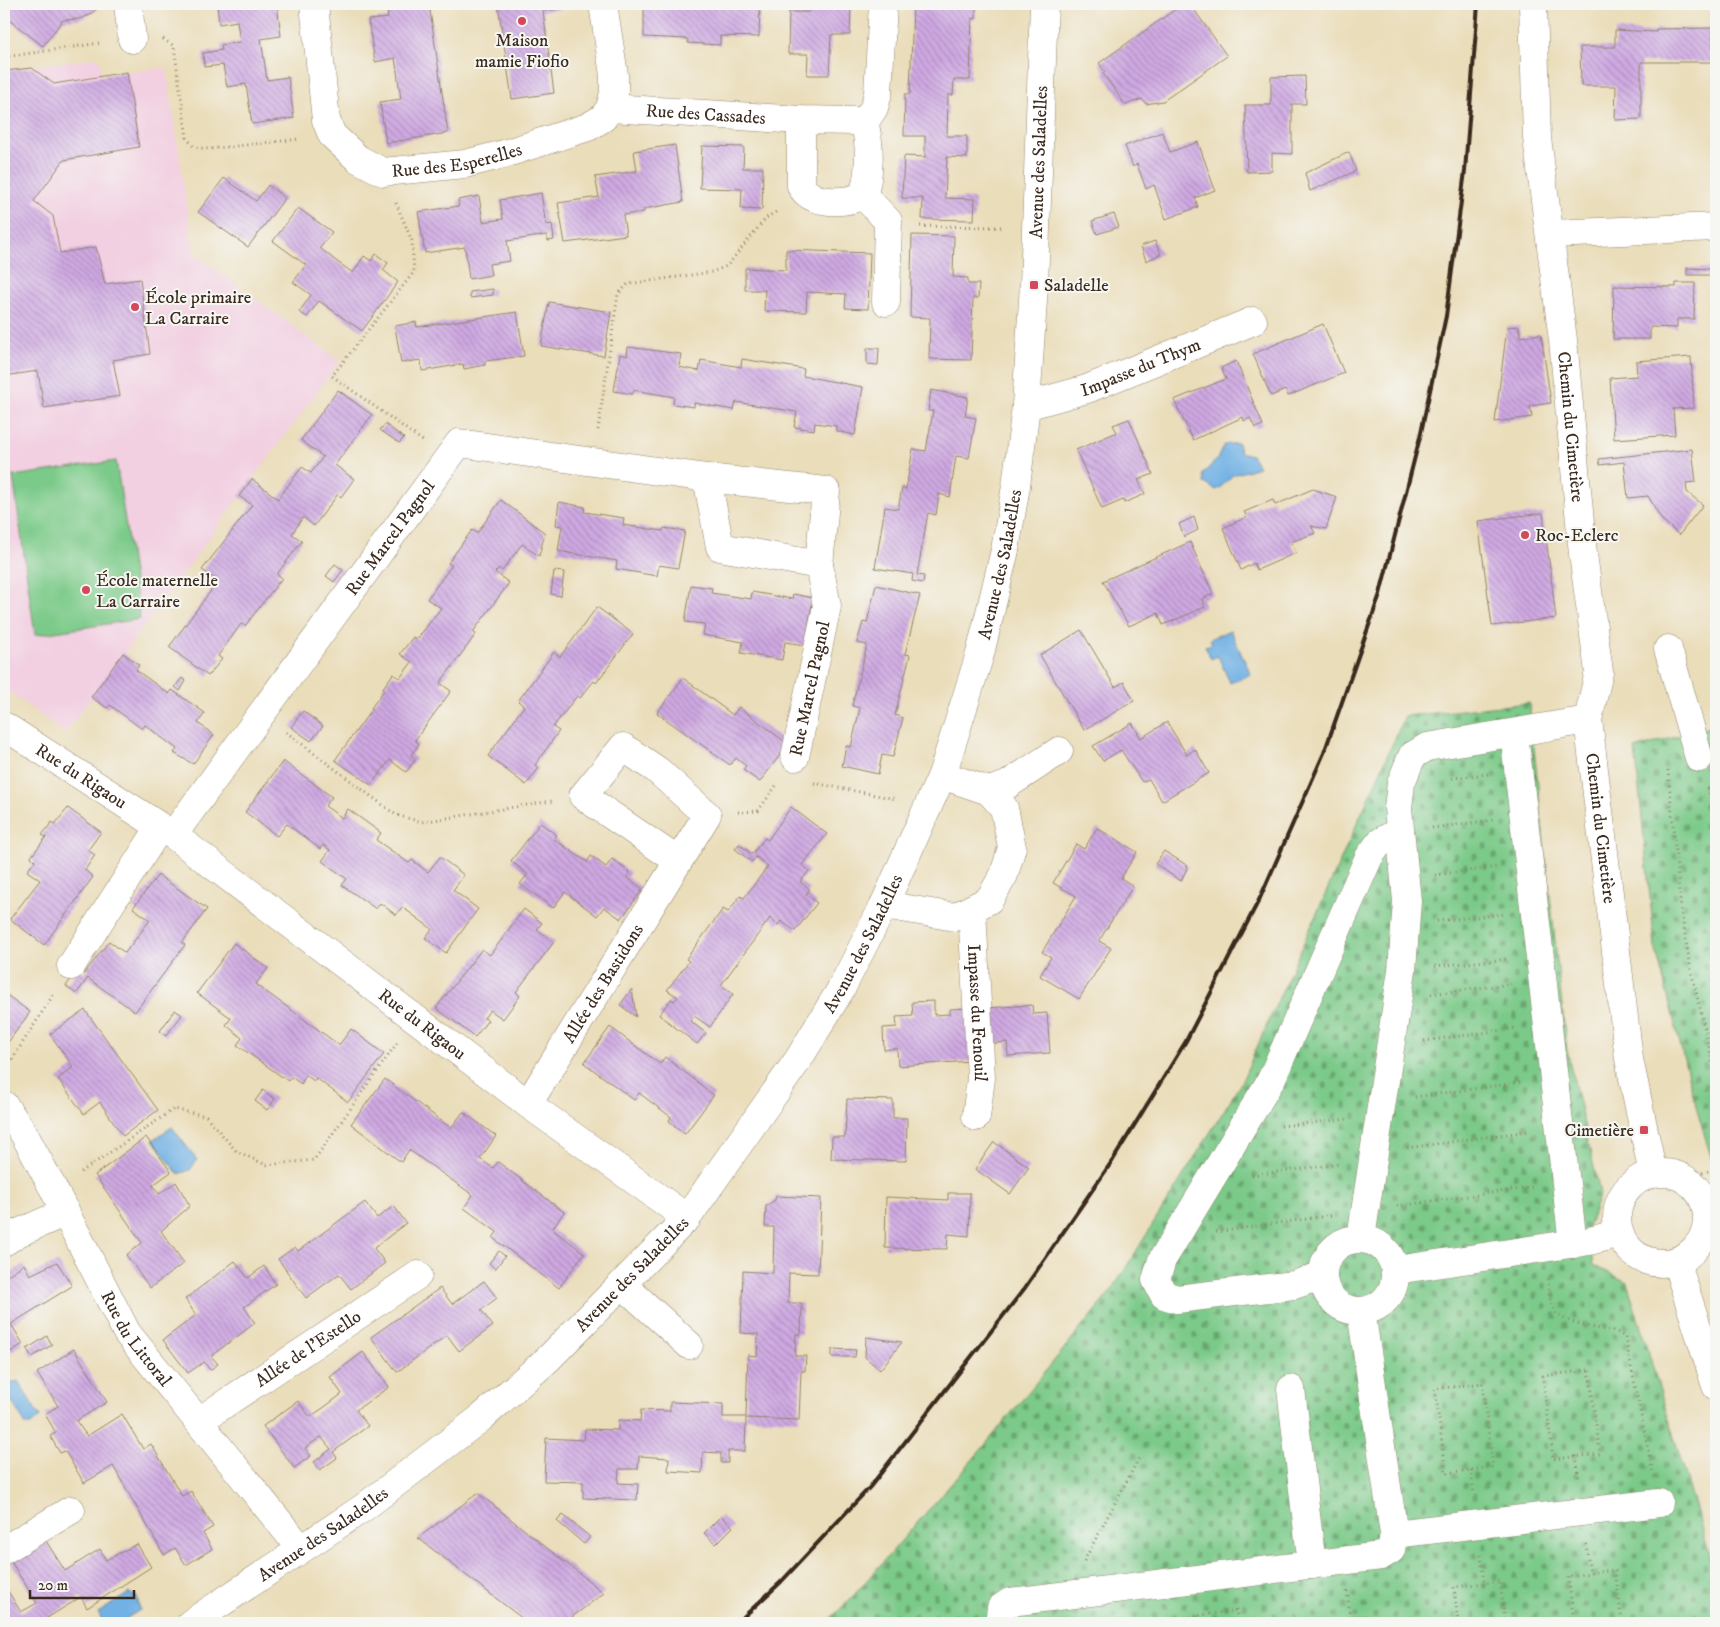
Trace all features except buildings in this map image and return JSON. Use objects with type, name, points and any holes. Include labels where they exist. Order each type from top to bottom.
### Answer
[{"type":"street","points":[[128,4],[132,39]]},
{"type":"street","points":[[314,4],[326,120],[332,135]]},
{"type":"street","points":[[603,4],[614,75],[614,93],[610,108]]},
{"type":"street","points":[[801,120],[801,186],[805,195],[816,200],[854,200],[863,195],[867,185],[867,142],[864,123],[874,108],[878,92],[883,4]]},
{"type":"street","name":"Avenue des Saladelles","points":[[191,1623],[363,1508],[481,1418],[548,1359],[687,1218],[798,1060],[841,989],[884,905],[942,775],[980,654],[1005,550],[1016,486],[1026,406],[1036,227],[1044,4]]},
{"type":"street","name":"Chemin du Cimetière","points":[[1533,4],[1537,138],[1551,234],[1583,554],[1599,672],[1588,720],[1629,1059],[1653,1174]]},
{"type":"street","name":"Rue des Esperelles","points":[[332,135],[358,159],[383,172],[465,164],[504,154],[588,127],[603,118],[610,108]]},
{"type":"street","name":"Rue des Cassades","points":[[610,108],[864,123]]},
{"type":"street","points":[[863,195],[888,222],[886,302]]},
{"type":"street","points":[[1551,234],[1716,227]]},
{"type":"street","name":"Impasse du Thym","points":[[1026,406],[1087,389],[1254,322]]},
{"type":"street","name":"Rue Marcel Pagnol","points":[[167,831],[262,714],[459,444],[707,478],[826,491],[819,565],[827,606],[795,757]]},
{"type":"street","points":[[707,478],[720,547],[819,565]]},
{"type":"street","points":[[1668,649],[1699,758]]},
{"type":"street","points":[[1361,1238],[1402,970],[1407,901],[1398,832],[1398,808],[1401,784],[1412,756],[1427,747],[1588,720]]},
{"type":"street","name":"Rue du Rigaou","points":[[4,726],[167,831],[528,1104],[687,1218]]},
{"type":"street","points":[[1514,733],[1533,911],[1573,1244]]},
{"type":"street","points":[[678,862],[583,796],[623,747],[657,770],[707,815]]},
{"type":"street","points":[[989,791],[1007,785],[1059,751]]},
{"type":"street","points":[[884,905],[955,917],[990,900],[1004,875],[1012,847],[1004,808],[989,791],[942,775]]},
{"type":"street","name":"Allée des Bastidons","points":[[528,1104],[707,815]]},
{"type":"street","points":[[72,966],[167,831]]},
{"type":"street","points":[[1323,1276],[1294,1285],[1177,1299],[1164,1295],[1156,1280],[1162,1260],[1271,1080],[1369,857],[1380,842],[1398,832]]},
{"type":"street","name":"Impasse du Fenouil","points":[[972,909],[981,1078],[976,1117]]},
{"type":"street","name":"Rue du Littoral","points":[[4,1105],[24,1134],[127,1333],[301,1549]]},
{"type":"street","points":[[1653,1174],[1668,1174],[1682,1178],[1694,1187],[1703,1200],[1707,1214],[1706,1229],[1700,1242],[1690,1254],[1676,1261],[1662,1263],[1648,1261],[1636,1255],[1626,1245],[1619,1233],[1618,1207],[1623,1196],[1630,1186],[1641,1178],[1653,1174]]},
{"type":"street","points":[[4,1242],[60,1202]]},
{"type":"street","points":[[1396,1270],[1573,1244],[1619,1233]]},
{"type":"street","points":[[1361,1238],[1373,1241],[1384,1248],[1392,1258],[1396,1270],[1395,1282],[1390,1293],[1382,1303],[1361,1311],[1350,1310],[1339,1305],[1325,1287],[1323,1276],[1327,1259],[1338,1246],[1349,1240],[1361,1238]]},
{"type":"street","points":[[1676,1261],[1716,1386]]},
{"type":"street","name":"Allée de l'Estello","points":[[199,1421],[418,1275]]},
{"type":"street","points":[[623,1285],[689,1345]]},
{"type":"street","points":[[999,1623],[1001,1608],[1010,1602],[1381,1556],[1391,1550],[1394,1534],[1361,1311]]},
{"type":"street","points":[[1291,1389],[1312,1565]]},
{"type":"street","points":[[1394,1534],[1659,1503]]},
{"type":"street","points":[[4,1550],[71,1510]]},
{"type":"path","points":[[4,56],[132,39],[163,39],[174,46],[187,138],[194,147],[209,149],[332,135]]},
{"type":"path","points":[[383,172],[412,241],[414,272],[332,376],[448,458]]},
{"type":"path","points":[[594,462],[618,294],[628,284],[712,272],[727,266],[766,218],[805,195]]},
{"type":"path","points":[[888,222],[905,226],[1036,227]]},
{"type":"path","points":[[262,714],[396,815],[422,822],[583,796]]},
{"type":"path","name":"Rue Marcel Pagnol","points":[[707,815],[758,811],[795,757]]},
{"type":"path","points":[[1699,758],[1668,767],[1680,911],[1691,970],[1716,1077]]},
{"type":"path","points":[[1450,778],[1518,770]]},
{"type":"path","points":[[811,783],[928,805]]},
{"type":"path","points":[[1398,832],[1523,816]]},
{"type":"path","points":[[1404,879],[1529,863]]},
{"type":"path","points":[[1405,925],[1533,911]]},
{"type":"path","points":[[4,1072],[72,966]]},
{"type":"path","points":[[1402,970],[1540,968]]},
{"type":"path","points":[[1398,998],[1540,968]]},
{"type":"path","points":[[60,1202],[174,1109],[206,1116],[236,1151],[266,1165],[314,1160],[415,1018]]},
{"type":"path","points":[[1390,1045],[1547,1023]]},
{"type":"path","points":[[1240,1131],[1554,1078]]},
{"type":"path","points":[[1682,1178],[1716,1169]]},
{"type":"path","points":[[1544,1248],[1551,1302],[1555,1312],[1564,1319],[1619,1333],[1625,1337],[1659,1503]]},
{"type":"path","points":[[1589,1370],[1600,1454],[1553,1459],[1543,1376],[1589,1370]]},
{"type":"path","points":[[1482,1383],[1493,1467],[1446,1473],[1435,1389],[1482,1383]]},
{"type":"path","points":[[1083,1593],[1080,1569],[1139,1458]]},
{"type":"path","points":[[1574,1623],[1568,1576],[1615,1570],[1622,1623]]},
{"type":"path","points":[[1458,1623],[1454,1587],[1500,1581],[1506,1623]]},
{"type":"path","points":[[1150,1623],[1237,1610]]},
{"type":"shaded area","name":"École primaire La Carraire","points":[[99,57],[102,76],[166,67],[194,254],[340,361],[65,733],[4,688],[4,71]]},
{"type":"green space","points":[[116,461],[140,619],[35,635],[13,476]]},
{"type":"green space","points":[[1529,703],[1567,1051],[1600,1193],[1588,1227],[1593,1265],[1627,1282],[1716,1575],[1716,1623],[826,1623],[854,1595],[981,1450],[1112,1290],[1241,1083],[1405,716]]},
{"type":"green space","points":[[1716,725],[1716,1174],[1696,1106],[1655,947],[1635,749]]},
{"type":"water","points":[[1238,443],[1240,452],[1251,455],[1259,467],[1233,475],[1216,490],[1204,483],[1203,474],[1217,459],[1224,445]]},
{"type":"water","points":[[1230,630],[1251,674],[1230,683],[1218,656],[1211,659],[1205,646],[1212,644],[1210,639]]},
{"type":"water","points":[[172,1127],[197,1160],[190,1170],[178,1174],[153,1140]]},
{"type":"water","points":[[18,1381],[40,1417],[31,1425],[26,1425],[5,1391],[6,1386]]},
{"type":"water","points":[[129,1593],[137,1597],[140,1610],[119,1623],[104,1623],[98,1613]]},
{"type":"railway","points":[[737,1623],[781,1582],[870,1487],[1024,1289],[1113,1160],[1186,1041],[1260,898],[1324,753],[1380,594],[1420,437],[1446,316],[1465,171],[1478,4]]},
{"type":"place","name":"Maison mamie Fiofio","points":[[522,21]]},
{"type":"place","name":"Saladelle","points":[[1034,285]]},
{"type":"place","name":"École primaire La Carraire","points":[[135,307]]},
{"type":"place","name":"Roc-Eclerc","points":[[1525,535]]},
{"type":"place","name":"École maternelle La Carraire","points":[[86,590]]},
{"type":"place","name":"Cimetière","points":[[1644,1130]]}]
